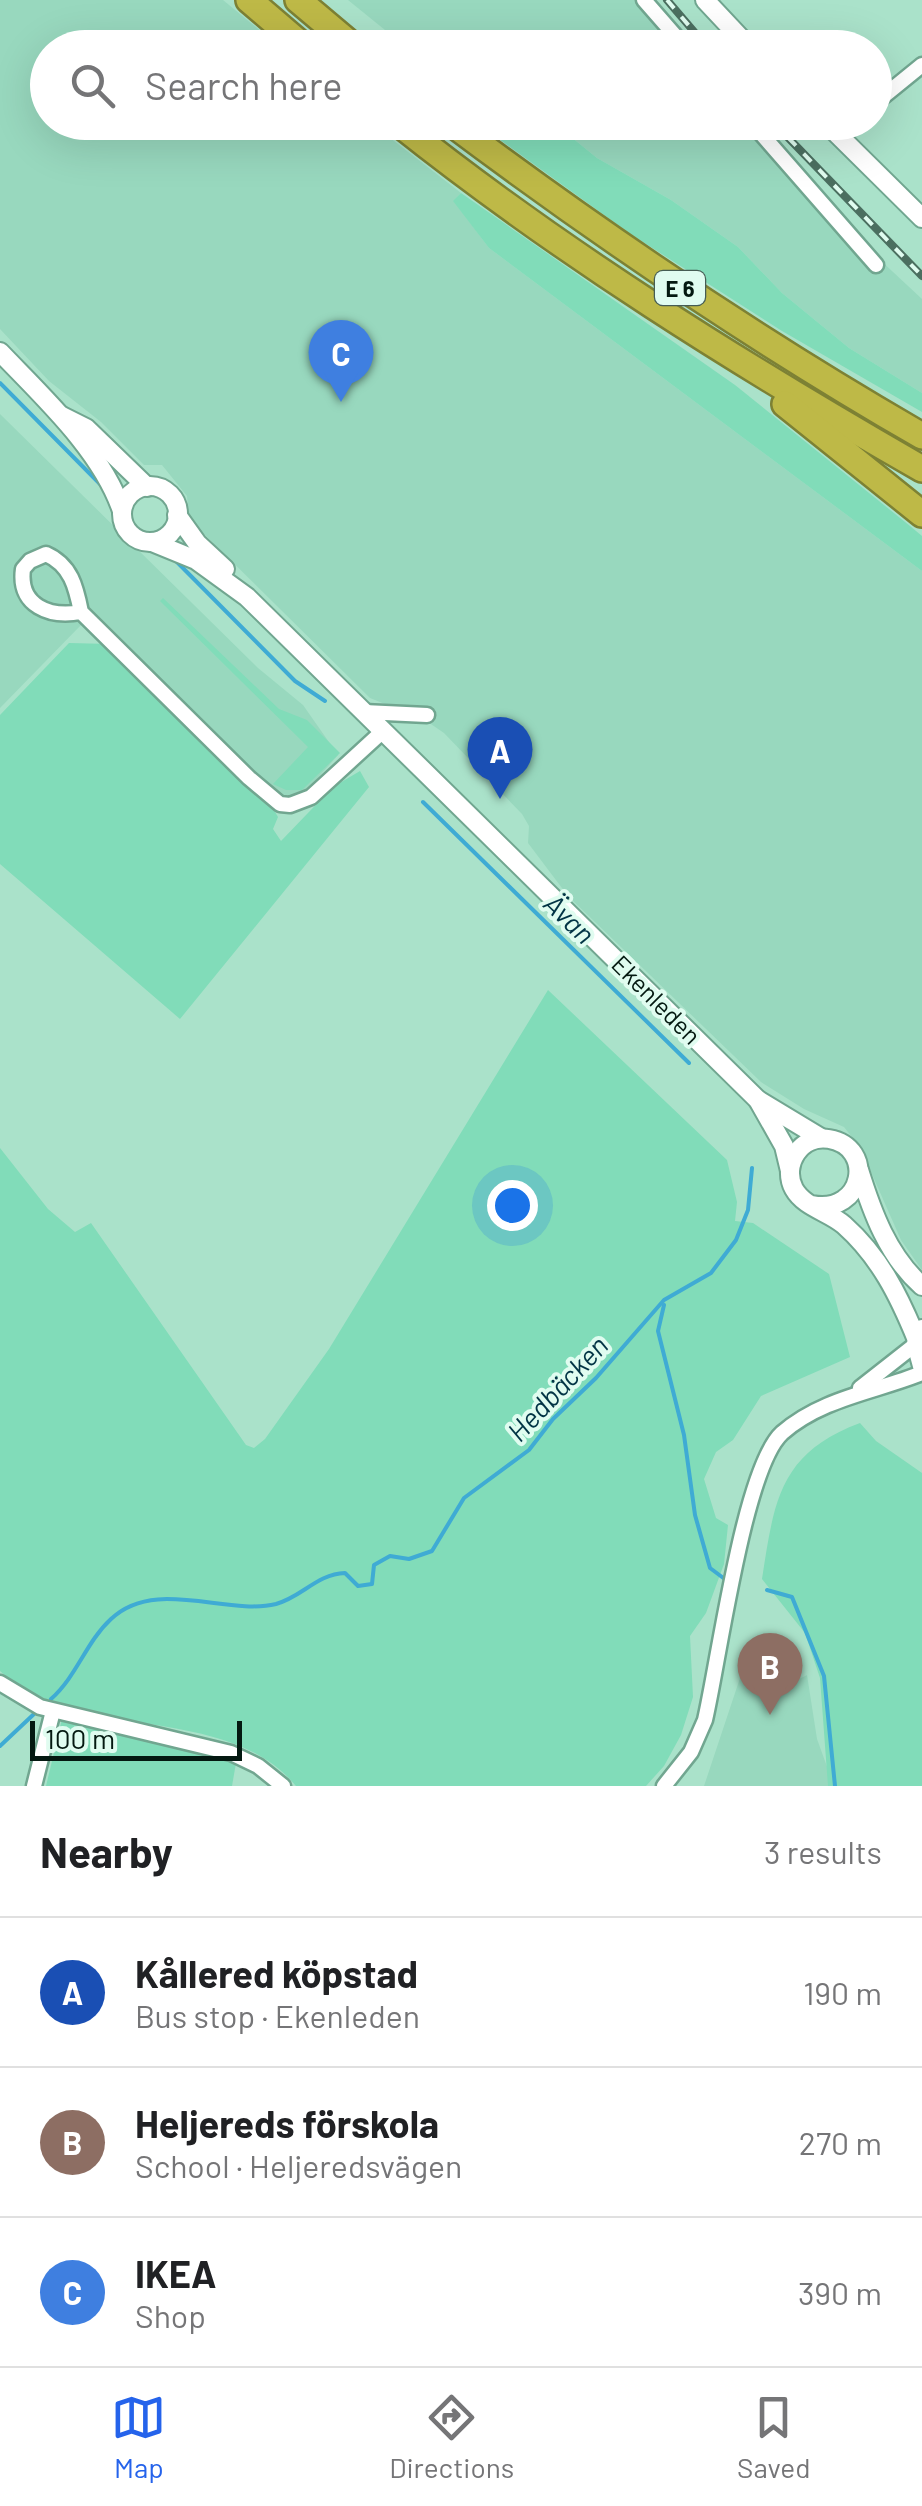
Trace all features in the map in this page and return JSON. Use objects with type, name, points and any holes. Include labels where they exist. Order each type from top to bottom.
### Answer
[{"type":"highway","points":[[249,0],[284,30]]},
{"type":"highway","points":[[298,0],[334,30]]},
{"type":"highway","name":"E 6","points":[[421,140],[562,245],[691,330],[922,469]]},
{"type":"highway","name":"E 6","points":[[474,140],[578,218],[708,307],[922,436]]},
{"type":"highway","points":[[691,330],[922,514]]},
{"type":"street","points":[[644,0],[670,30]]},
{"type":"street","points":[[705,0],[733,30]]},
{"type":"street","points":[[892,90],[922,66]]},
{"type":"street","points":[[768,140],[876,266]]},
{"type":"street","points":[[843,140],[922,218]]},
{"type":"street","name":"Ekenleden","points":[[0,352],[61,416],[106,472],[129,534],[196,560],[247,597],[758,1100],[821,1138]]},
{"type":"street","name":"Ekenleden","points":[[61,416],[86,428],[147,487],[158,488],[172,497],[178,515],[197,544],[231,574],[247,597]]},
{"type":"street","points":[[122,511],[133,492],[147,487]]},
{"type":"street","points":[[152,542],[167,536],[178,515]]},
{"type":"street","points":[[81,612],[57,614],[34,604],[23,589],[23,569],[46,554],[57,559],[74,581],[81,612],[280,804],[298,804],[311,797],[383,731]]},
{"type":"street","points":[[364,712],[427,715]]},
{"type":"street","name":"Ekenleden","points":[[758,1100],[784,1146],[790,1171]]},
{"type":"street","points":[[664,1786],[691,1752],[705,1720],[752,1494],[765,1456],[792,1426],[855,1392],[922,1370],[918,1338],[884,1270],[840,1222],[798,1195],[790,1171],[803,1145],[821,1138],[841,1142],[855,1157],[874,1218],[922,1286]]},
{"type":"street","points":[[812,1205],[842,1202],[856,1186],[858,1166]]},
{"type":"street","points":[[855,1392],[918,1338]]},
{"type":"street","points":[[0,1683],[53,1710],[231,1753],[258,1766],[283,1786]]},
{"type":"street","points":[[34,1786],[53,1710]]},
{"type":"shaded area","points":[[0,0],[223,0],[259,30],[30,30],[30,140],[393,140],[461,193],[454,201],[489,248],[922,571],[922,1270],[901,1240],[860,1147],[844,1127],[804,1109],[761,1082],[568,896],[528,843],[529,826],[522,814],[444,733],[425,720],[370,698],[189,519],[187,496],[162,465],[144,465],[101,422],[49,381],[0,329]]},
{"type":"shaded area","points":[[348,0],[639,0],[666,30],[385,30]]},
{"type":"shaded area","points":[[500,140],[575,140],[597,158],[671,200],[738,247],[782,293],[849,348],[922,393],[922,412],[782,331],[629,233]]},
{"type":"shaded area","points":[[575,140],[762,140],[922,299],[922,393],[849,348],[782,293],[738,247],[671,200],[597,158]]},
{"type":"shaded area","points":[[461,193],[735,385],[910,526],[922,536],[922,571],[489,248],[453,201]]},
{"type":"shaded area","points":[[0,414],[258,668],[303,705],[338,755],[306,791],[293,798],[280,796],[98,620],[82,624],[0,708]]},
{"type":"shaded area","points":[[163,598],[279,709],[307,720],[340,753],[302,790],[286,790],[273,784],[308,747],[160,601]]},
{"type":"shaded area","points":[[69,643],[110,644],[271,805],[278,817],[273,829],[281,841],[333,787],[360,771],[369,787],[180,1019],[0,864],[0,715]]},
{"type":"shaded area","points":[[548,990],[727,1160],[737,1202],[735,1221],[753,1223],[829,1274],[850,1357],[761,1396],[733,1440],[716,1452],[704,1479],[716,1518],[728,1525],[724,1564],[706,1613],[690,1636],[693,1697],[681,1735],[664,1766],[646,1786],[296,1786],[266,1760],[231,1743],[70,1708],[33,1694],[0,1671],[0,1148],[48,1209],[75,1232],[91,1223],[246,1445],[254,1448],[265,1439],[329,1349]]},
{"type":"shaded area","points":[[860,1423],[876,1441],[922,1473],[922,1786],[828,1786],[820,1678],[805,1633],[762,1579],[771,1526],[785,1483],[812,1449]]},
{"type":"shaded area","points":[[764,1669],[777,1690],[807,1675],[817,1739],[834,1786],[704,1786],[740,1678]]},
{"type":"shaded area","points":[[62,1719],[209,1752],[236,1763],[232,1786],[46,1786]]},
{"type":"waterway","name":"Ävan","points":[[0,383],[102,486]]},
{"type":"waterway","name":"Ävan","points":[[172,557],[295,681],[325,701]]},
{"type":"waterway","name":"Ävan","points":[[423,802],[689,1063]]},
{"type":"waterway","name":"Hedbäcken","points":[[51,1699],[102,1628],[129,1607],[169,1599],[235,1606],[276,1604],[335,1574],[345,1573],[358,1586],[372,1584],[374,1565],[390,1556],[409,1559],[432,1551],[464,1498],[529,1450],[664,1300],[711,1273],[736,1240],[748,1210],[752,1168]]},
{"type":"waterway","points":[[664,1305],[658,1331],[684,1435],[695,1515],[710,1568],[726,1580]]},
{"type":"waterway","points":[[767,1590],[792,1597],[824,1676],[835,1786]]},
{"type":"waterway","name":"Hedbäcken","points":[[0,1746],[34,1714]]},
{"type":"railway","points":[[667,0],[693,30]]},
{"type":"railway","points":[[790,140],[922,276]]},
{"type":"place","name":"IKEA","points":[[341,402]]},
{"type":"place","name":"Kållered köpstad","points":[[500,799]]},
{"type":"place","name":"Heljereds förskola","points":[[770,1715]]}]
